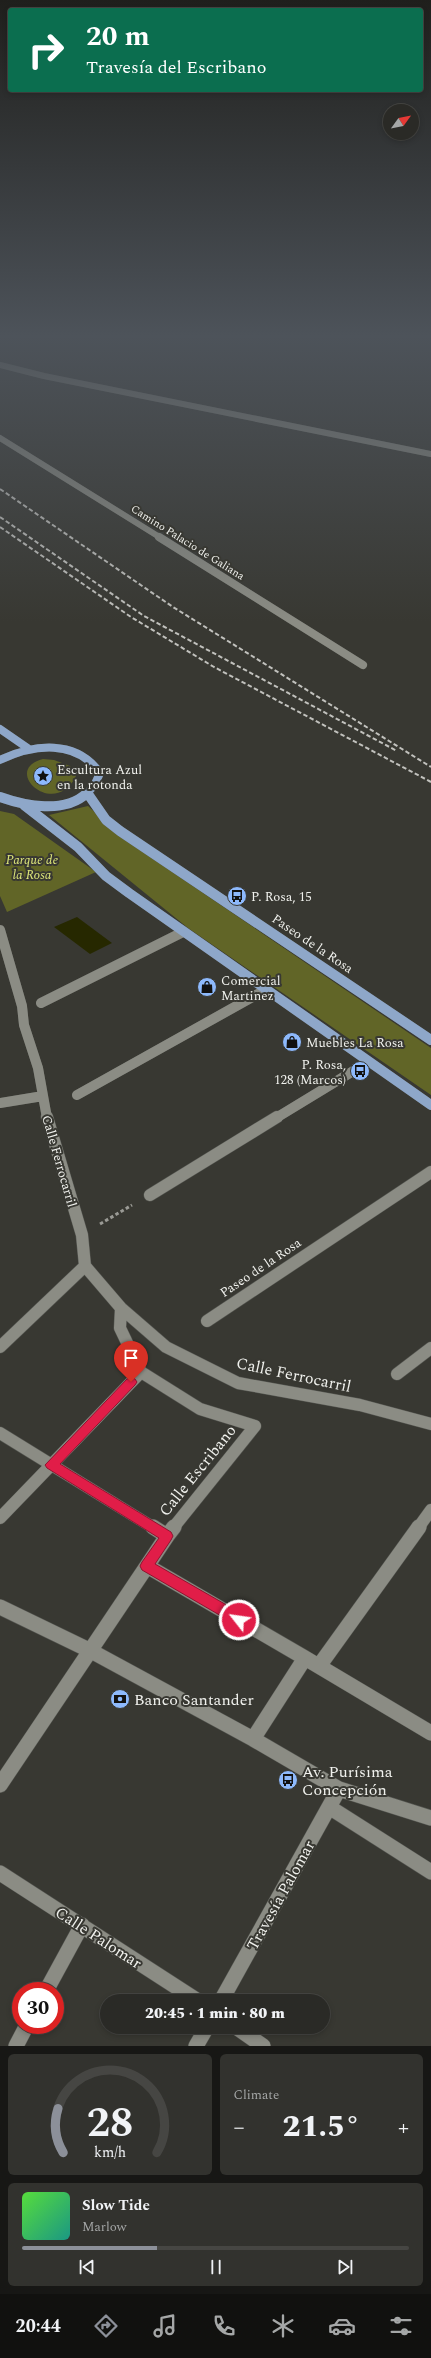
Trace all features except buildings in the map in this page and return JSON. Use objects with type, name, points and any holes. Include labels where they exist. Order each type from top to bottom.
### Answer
[{"type":"main road","points":[[0,729],[29,749]]},
{"type":"main road","points":[[0,760],[17,752],[49,747],[68,749],[85,755],[96,763],[100,773],[98,784],[88,794],[59,804],[24,805]]},
{"type":"main road","name":"Paseo de la Rosa","points":[[88,794],[106,820],[120,831],[431,1040]]},
{"type":"main road","points":[[0,797],[24,805],[78,847],[106,876],[183,932],[431,1105]]},
{"type":"street","points":[[319,431],[431,454]]},
{"type":"street","name":"Camino Palacio de Galiana","points":[[0,438],[363,665]]},
{"type":"street","name":"Calle Ferrocarril","points":[[0,930],[22,1006],[24,1025],[38,1068],[43,1096],[82,1235],[85,1266],[121,1308],[166,1347],[238,1383],[360,1405],[431,1424]]},
{"type":"street","points":[[42,1003],[183,932]]},
{"type":"street","points":[[77,1095],[266,990]]},
{"type":"street","points":[[150,1195],[368,1062]]},
{"type":"street","points":[[0,1103],[43,1096]]},
{"type":"street","name":"Paseo de la Rosa","points":[[207,1321],[431,1172]]},
{"type":"street","points":[[0,1347],[85,1266]]},
{"type":"street","points":[[0,1518],[141,1372],[120,1328],[121,1308]]},
{"type":"street","points":[[397,1374],[431,1348]]},
{"type":"street","name":"Calle Escribano","points":[[91,1651],[167,1536],[255,1426],[200,1409],[141,1372]]},
{"type":"street","points":[[0,1433],[167,1536]]},
{"type":"street","points":[[319,1666],[431,1510]]},
{"type":"street","points":[[147,1566],[431,1733]]},
{"type":"street","points":[[0,1607],[91,1651],[253,1739],[339,1789],[431,1818]]},
{"type":"street","points":[[0,1785],[91,1651]]},
{"type":"street","points":[[253,1739],[305,1658]]},
{"type":"street","name":"Travesía Palomar","points":[[225,1994],[339,1789]]},
{"type":"street","points":[[329,1807],[431,1872]]},
{"type":"street","name":"Calle Palomar","points":[[0,1873],[187,1994]]},
{"type":"street","points":[[51,1982],[82,1925]]},
{"type":"street","points":[[16,2046],[22,2034]]},
{"type":"street","points":[[196,2046],[203,2034]]},
{"type":"street","points":[[246,2034],[262,2046]]},
{"type":"path","points":[[82,1235],[150,1195]]},
{"type":"green space","points":[[43,759],[54,760],[70,766],[76,776],[67,788],[56,793],[45,793],[36,788],[29,781],[27,772],[31,765]]},
{"type":"green space","points":[[88,806],[125,840],[431,1048],[431,1095],[188,928],[49,815]]},
{"type":"green space","name":"Parque de la Rosa","points":[[0,811],[14,814],[96,872],[7,912],[0,896]]},
{"type":"shaded area","points":[[77,917],[112,943],[90,954],[54,927]]},
{"type":"railway","points":[[0,489],[173,607],[431,767]]},
{"type":"railway","points":[[0,517],[144,616],[397,751]]},
{"type":"railway","points":[[0,527],[131,617],[214,667],[431,782]]},
{"type":"place","name":"Escultura Azul en la rotonda","points":[[43,776]]},
{"type":"place","name":"P. Rosa, 15","points":[[237,896]]},
{"type":"place","name":"Comercial Martinez","points":[[207,987]]},
{"type":"place","name":"Muebles La Rosa","points":[[292,1042]]},
{"type":"place","name":"P. Rosa, 128 (Marcos)","points":[[360,1071]]},
{"type":"place","name":"Banco Santander","points":[[120,1699]]},
{"type":"place","name":"Av. Purísima Concepción","points":[[288,1780]]},
{"type":"route","points":[[131,1382],[51,1465],[167,1536],[147,1566],[239,1620]]}]
